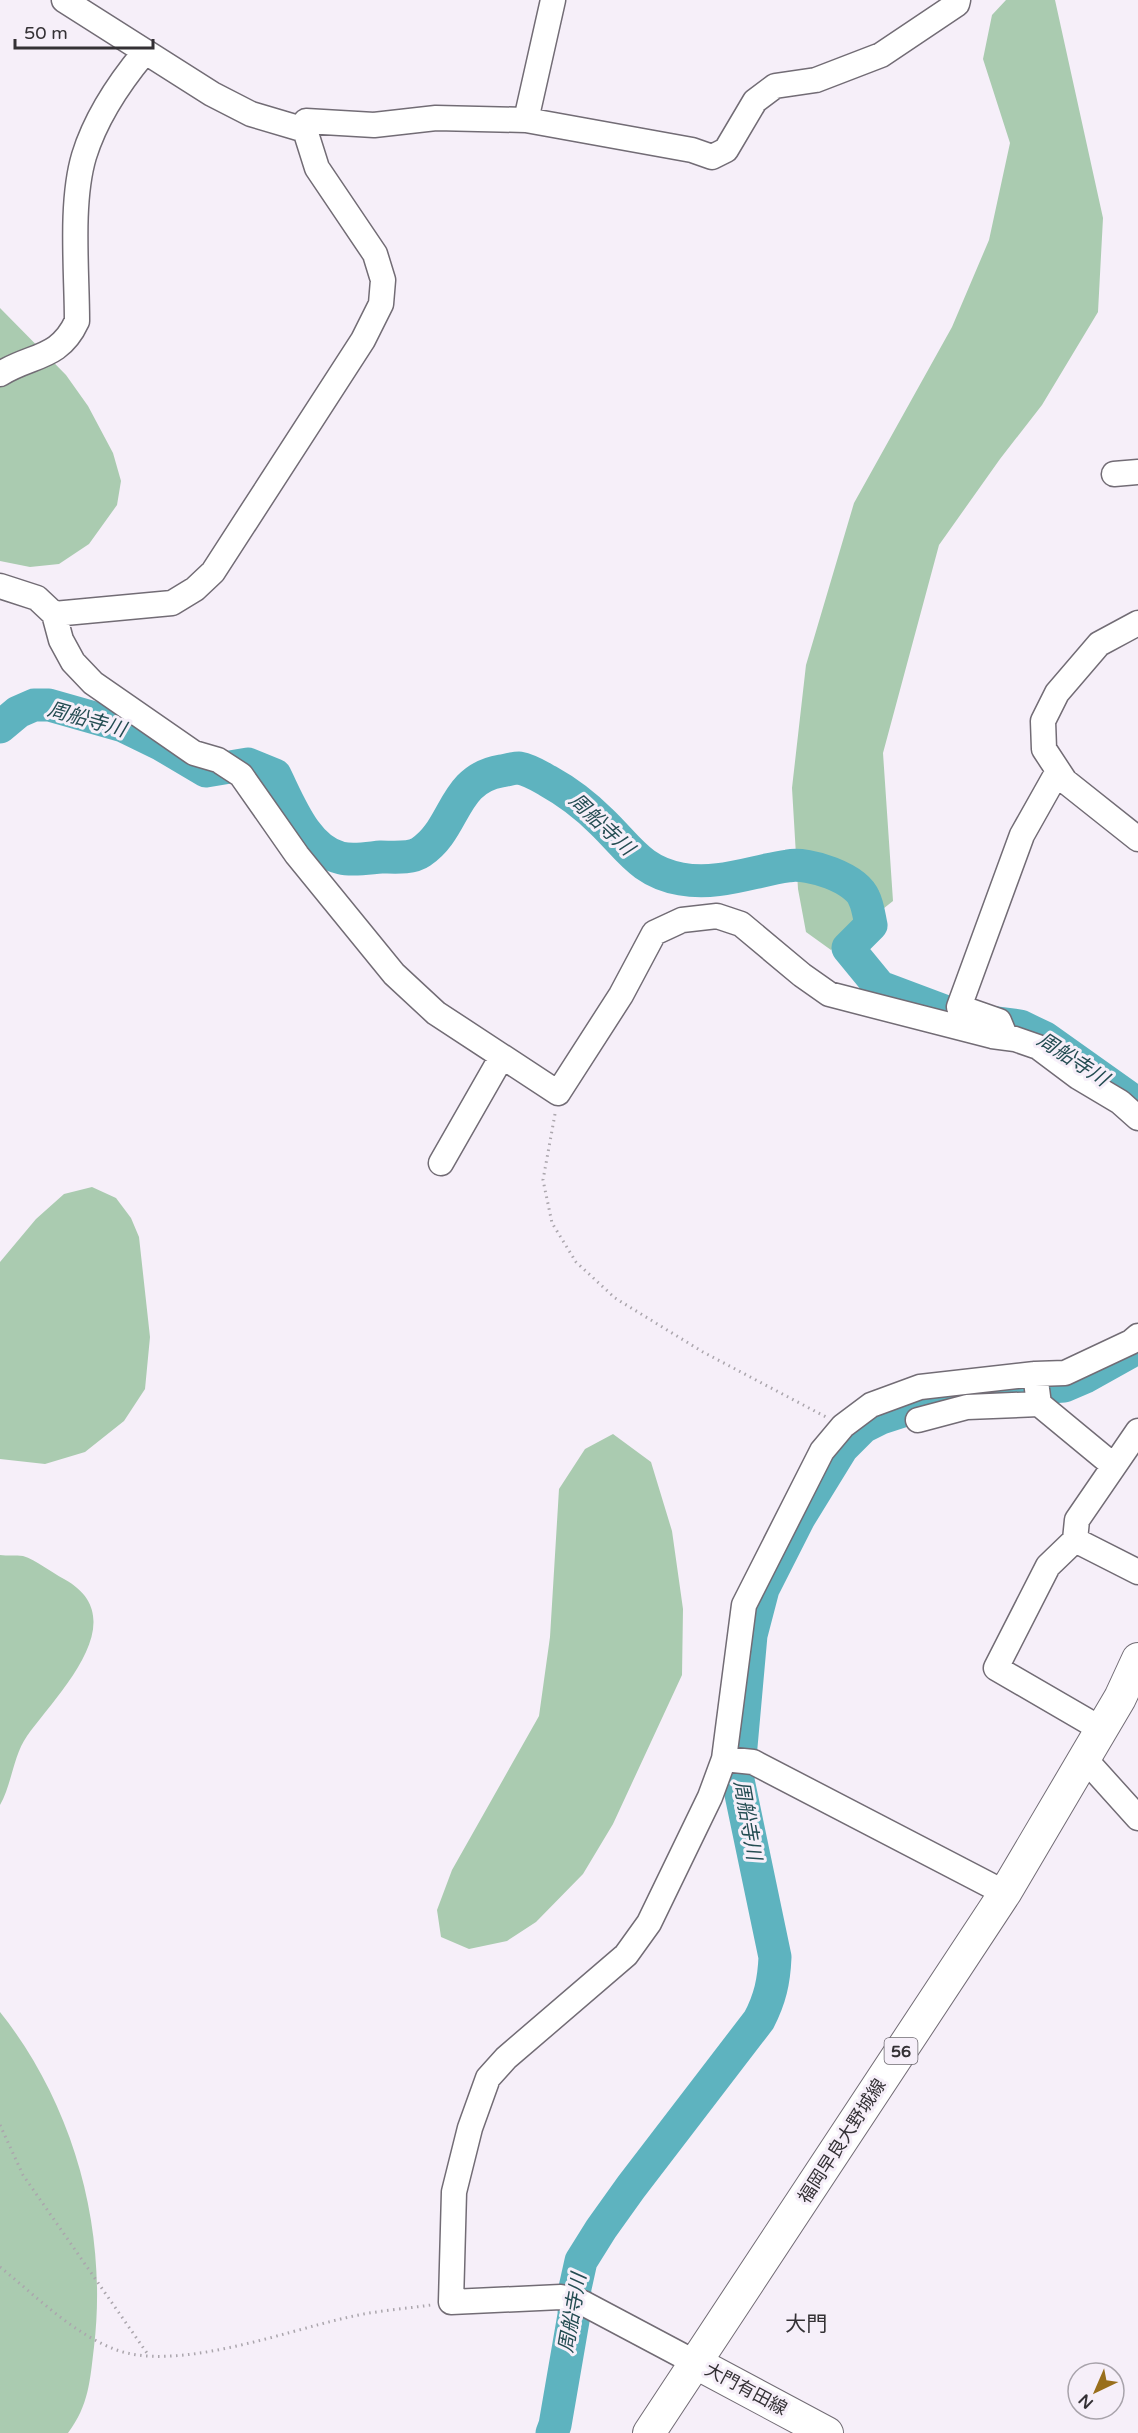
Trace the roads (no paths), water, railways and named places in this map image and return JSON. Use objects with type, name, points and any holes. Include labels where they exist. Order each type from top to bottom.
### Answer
[{"type":"main road","name":"福岡早良大野城線","points":[[649,2433],[1005,1893],[1120,1698],[1138,1659]]},
{"type":"main road","name":"大門有田線","points":[[696,2363],[827,2433]]},
{"type":"street","points":[[64,0],[144,53],[212,94],[251,114],[304,129]]},
{"type":"street","points":[[526,120],[553,0]]},
{"type":"street","points":[[54,614],[171,603],[195,589],[213,572],[363,340],[381,304],[383,280],[375,255],[317,168],[304,129],[306,121],[374,125],[436,118],[526,120],[692,150],[712,157],[726,150],[755,100],[775,86],[816,80],[881,56],[957,4],[958,0]]},
{"type":"street","points":[[0,374],[56,349],[69,338],[77,321],[76,203],[84,156],[102,113],[123,79],[144,53]]},
{"type":"street","points":[[1114,474],[1138,472]]},
{"type":"street","points":[[0,586],[37,598],[54,614],[61,640],[69,654],[93,683],[194,753],[218,760],[241,775],[297,855],[394,974],[436,1013],[501,1058],[558,1093],[621,995],[654,933],[682,920],[717,916],[741,924],[802,975],[829,994],[1038,1047],[1078,1077],[1120,1102],[1138,1118]]},
{"type":"street","points":[[1138,623],[1100,644],[1057,693],[1043,721],[1044,749],[1065,781],[1138,839]]},
{"type":"street","points":[[1006,1038],[999,1021],[959,1007],[1022,835],[1058,771]]},
{"type":"street","points":[[441,1163],[501,1058]]},
{"type":"street","points":[[918,1420],[1037,1389],[1131,1342],[1138,1336]]},
{"type":"street","points":[[696,2363],[572,2300],[451,2302],[454,2192],[470,2128],[488,2078],[506,2058],[626,1955],[649,1923],[710,1797],[724,1759],[744,1605],[822,1451],[843,1426],[871,1405],[920,1387],[1002,1379],[1037,1389],[1114,1466]]},
{"type":"street","points":[[1101,1729],[996,1668],[1048,1566],[1075,1540],[1077,1520],[1138,1431]]},
{"type":"street","points":[[1075,1540],[1138,1572]]},
{"type":"street","points":[[1084,1758],[1138,1818]]},
{"type":"street","points":[[724,1759],[753,1762],[1005,1893]]},
{"type":"waterway","name":"周船寺川","points":[[0,727],[18,712],[34,705],[49,705],[123,726],[162,745],[206,771],[248,764],[275,775],[308,836],[329,853],[346,859],[402,857],[417,854],[441,831],[463,794],[473,784],[485,776],[501,771],[519,768],[527,770],[555,785],[576,800],[596,816],[637,858],[667,876],[708,881],[797,865],[819,869],[842,878],[852,884],[864,898],[871,925],[848,948],[880,987],[944,1011],[982,1021],[1020,1026],[1045,1038],[1128,1097]]},
{"type":"waterway","name":"周船寺川","points":[[552,2433],[574,2315],[575,2288],[581,2261],[631,2187],[759,2020],[771,1990],[775,1957],[738,1780],[751,1635],[763,1589],[799,1518],[842,1448],[863,1427],[881,1418],[955,1394],[1064,1386],[1128,1353]]},
{"type":"district","name":"大門","points":[[806,2324]]}]
